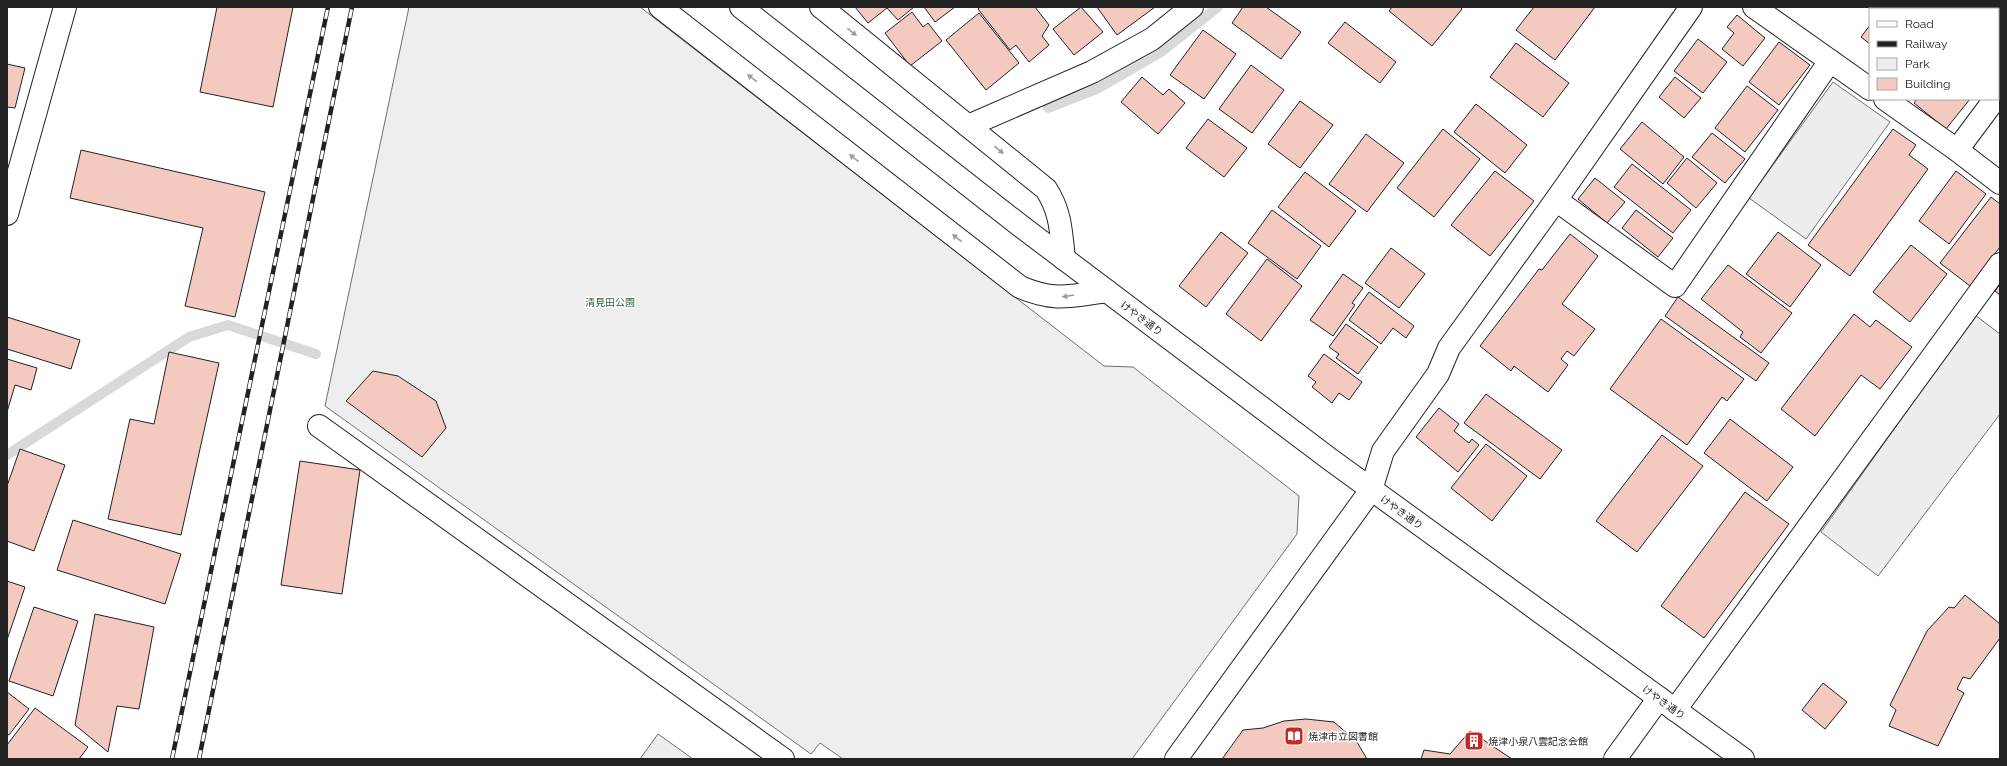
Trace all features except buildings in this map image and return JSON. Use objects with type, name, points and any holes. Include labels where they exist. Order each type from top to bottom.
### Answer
[{"type":"street","points":[[8,205],[64,7]]},
{"type":"street","points":[[660,7],[1020,287],[1038,295],[1058,298],[1107,290]]},
{"type":"street","points":[[822,7],[1046,189],[1055,203],[1060,219],[1064,259]]},
{"type":"street","points":[[968,126],[1092,72],[1152,39],[1192,7]]},
{"type":"street","points":[[1176,759],[1371,490],[1383,451],[1438,374],[1449,348],[1556,200],[1691,7]]},
{"type":"street","points":[[1754,7],[1869,88]]},
{"type":"street","name":"けやき通り","points":[[742,8],[1064,259],[1371,490],[1743,759]]},
{"type":"street","points":[[1556,200],[1675,286],[1830,61]]},
{"type":"street","points":[[1886,100],[1957,150],[2000,183]]},
{"type":"street","points":[[1957,150],[1994,100]]},
{"type":"street","points":[[1615,759],[1667,704],[2000,264]]},
{"type":"street","points":[[319,426],[783,759]]},
{"type":"green space","name":"清見田公園","points":[[409,7],[640,7],[1104,366],[1133,367],[1299,496],[1297,534],[1132,759],[843,759],[820,743],[811,754],[325,406]]},
{"type":"shaded area","points":[[1833,82],[1890,122],[1806,239],[1749,198]]},
{"type":"shaded area","points":[[1975,315],[2000,334],[2000,414],[1878,576],[1821,532]]},
{"type":"shaded area","points":[[658,734],[693,759],[640,759]]},
{"type":"waterway","points":[[1048,108],[1099,88],[1161,52],[1218,7]]},
{"type":"waterway","points":[[7,455],[189,337],[228,325],[316,354]]},
{"type":"railway","points":[[172,759],[328,7]]},
{"type":"railway","points":[[199,759],[352,7]]},
{"type":"place","name":"焼津市立図書館","points":[[1294,736]]},
{"type":"place","name":"焼津小泉八雲記念会館","points":[[1474,741]]}]
